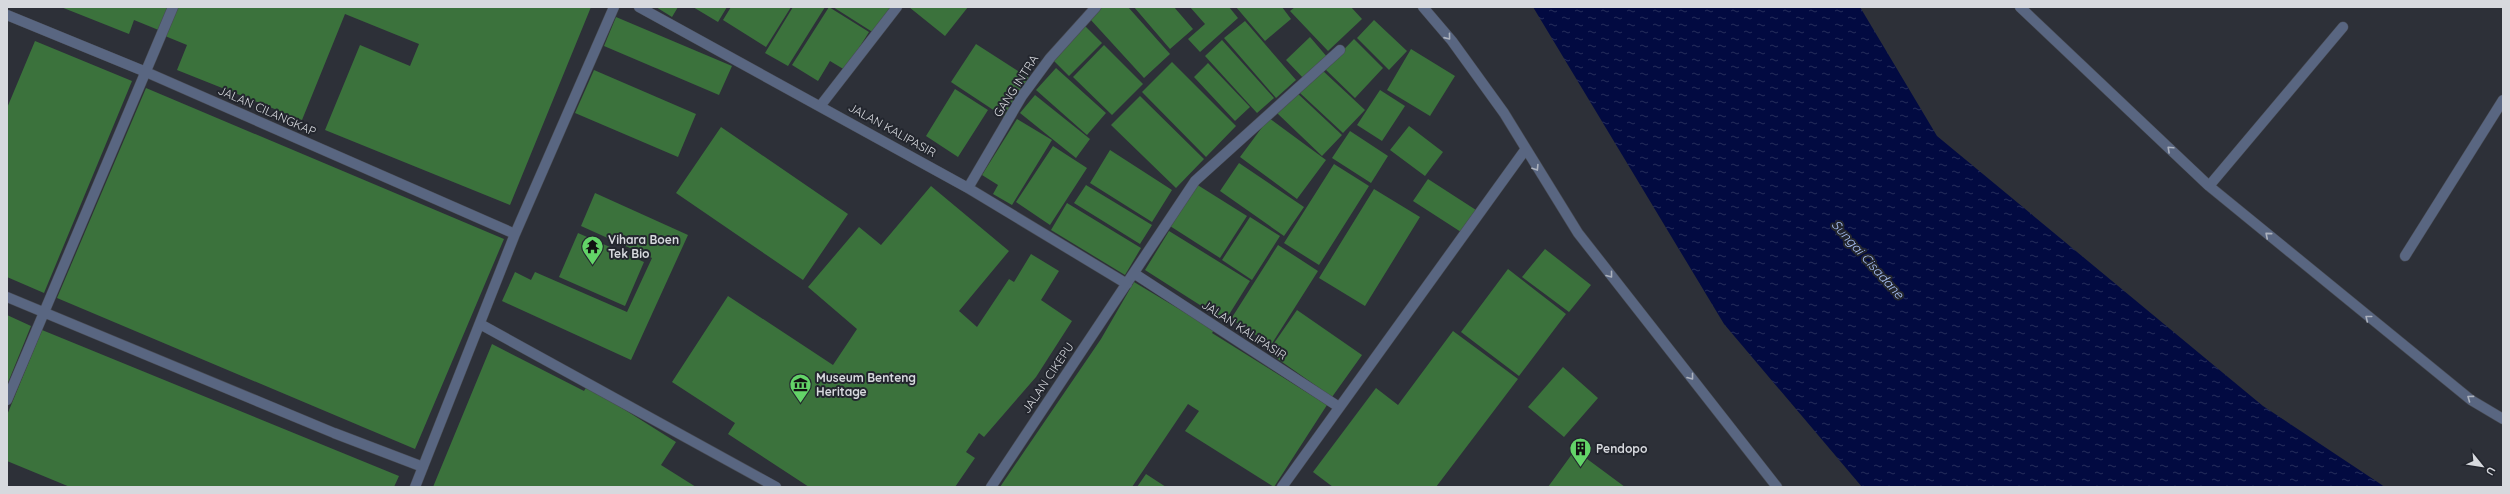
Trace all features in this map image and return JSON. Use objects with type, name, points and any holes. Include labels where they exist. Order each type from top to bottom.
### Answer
[{"type":"street","points":[[7,400],[173,7]]},
{"type":"street","points":[[415,487],[515,234],[614,7]]},
{"type":"street","name":"JALAN KALIPASIR","points":[[639,7],[821,105],[968,188],[1127,284]]},
{"type":"street","points":[[821,105],[897,7]]},
{"type":"street","name":"GANG INTRA","points":[[968,188],[1022,96],[1050,58],[1096,7]]},
{"type":"street","points":[[1423,7],[1452,41],[1504,113],[1525,150],[1578,233],[1777,487]]},
{"type":"street","points":[[2020,7],[2209,186],[2465,395],[2503,419]]},
{"type":"street","name":"JALAN CILANGKAP","points":[[7,15],[146,72],[515,234]]},
{"type":"street","points":[[2209,186],[2343,27]]},
{"type":"street","name":"JALAN CIKEPU","points":[[991,487],[1135,274],[1178,204],[1195,181],[1340,50]]},
{"type":"street","points":[[2405,256],[2503,100]]},
{"type":"street","points":[[1282,487],[1525,150]]},
{"type":"street","name":"JALAN KALIPASIR","points":[[1135,274],[1339,407]]},
{"type":"street","points":[[7,297],[334,433],[424,467]]},
{"type":"street","points":[[480,324],[776,487]]},
{"type":"water","name":"Sungai Cisadane","points":[[1533,7],[1860,7],[1937,136],[2263,406],[2385,487],[1862,487],[1724,324]]},
{"type":"building","points":[[61,7],[170,7],[161,31],[134,20],[129,34]]},
{"type":"building","points":[[176,7],[591,7],[510,205],[325,130],[360,45],[410,66],[419,44],[345,14],[302,120],[177,70],[187,45],[165,36]]},
{"type":"building","points":[[656,7],[678,7],[672,17]]},
{"type":"building","points":[[693,7],[727,7],[718,22]]},
{"type":"building","points":[[731,7],[791,7],[766,47],[723,20]]},
{"type":"building","points":[[793,7],[825,7],[788,66],[765,53]]},
{"type":"building","points":[[829,7],[869,32],[845,70],[830,61],[818,81],[792,65]]},
{"type":"building","points":[[833,7],[889,7],[890,8],[874,33]]},
{"type":"building","points":[[909,7],[968,7],[945,36]]},
{"type":"building","points":[[1102,7],[1128,7],[1170,54],[1144,78],[1090,19]]},
{"type":"building","points":[[1134,7],[1174,7],[1193,29],[1170,49]]},
{"type":"building","points":[[1190,7],[1229,7],[1238,18],[1200,52],[1188,39],[1205,24]]},
{"type":"building","points":[[1236,7],[1282,7],[1291,19],[1265,41]]},
{"type":"building","points":[[1295,7],[1351,7],[1362,19],[1328,51],[1290,11]]},
{"type":"building","points":[[616,17],[732,66],[719,95],[604,46]]},
{"type":"building","points":[[1374,20],[1407,51],[1389,70],[1357,38]]},
{"type":"building","points":[[1245,21],[1296,80],[1276,98],[1224,38]]},
{"type":"building","points":[[1084,25],[1102,43],[1069,76],[1051,58]]},
{"type":"building","points":[[1310,37],[1328,58],[1305,80],[1286,60]]},
{"type":"building","points":[[1354,39],[1383,68],[1355,98],[1325,69]]},
{"type":"building","points":[[1222,40],[1274,98],[1257,113],[1205,56]]},
{"type":"building","points":[[35,41],[132,81],[44,293],[7,277],[7,108]]},
{"type":"building","points":[[976,44],[1029,78],[1004,117],[951,82]]},
{"type":"building","points":[[1104,45],[1143,84],[1112,115],[1073,77]]},
{"type":"building","points":[[1411,49],[1455,76],[1430,116],[1387,90]]},
{"type":"building","points":[[1172,62],[1236,126],[1206,157],[1142,92]]},
{"type":"building","points":[[1208,63],[1250,107],[1235,121],[1194,77]]},
{"type":"building","points":[[1056,68],[1106,113],[1087,135],[1036,90]]},
{"type":"building","points":[[594,70],[696,114],[678,157],[575,113]]},
{"type":"building","points":[[1322,70],[1365,110],[1343,133],[1300,93]]},
{"type":"building","points":[[146,88],[504,239],[415,449],[57,298]]},
{"type":"building","points":[[955,89],[988,110],[958,157],[926,136]]},
{"type":"building","points":[[1380,90],[1405,106],[1382,141],[1357,125]]},
{"type":"building","points":[[1296,92],[1342,135],[1322,156],[1277,113]]},
{"type":"building","points":[[1035,95],[1090,139],[1076,158],[1020,113]]},
{"type":"building","points":[[1140,96],[1204,159],[1176,188],[1111,125]]},
{"type":"building","points":[[1269,118],[1326,160],[1297,199],[1240,157]]},
{"type":"building","points":[[1017,119],[1052,140],[1012,205],[993,194],[998,185],[982,175]]},
{"type":"building","points":[[1409,126],[1443,152],[1425,176],[1390,150]]},
{"type":"building","points":[[721,127],[848,214],[803,280],[676,193]]},
{"type":"building","points":[[1350,131],[1388,156],[1371,183],[1332,158]]},
{"type":"building","points":[[1053,146],[1087,168],[1050,225],[1016,202]]},
{"type":"building","points":[[1110,150],[1172,190],[1152,222],[1090,183]]},
{"type":"building","points":[[1239,163],[1304,207],[1284,236],[1220,191]]},
{"type":"building","points":[[1334,164],[1369,186],[1319,265],[1284,243]]},
{"type":"building","points":[[1428,179],[1476,210],[1461,232],[1413,201]]},
{"type":"building","points":[[1196,184],[1247,216],[1220,258],[1170,226]]},
{"type":"building","points":[[1086,185],[1152,225],[1140,244],[1074,203]]},
{"type":"building","points":[[931,186],[1009,251],[959,311],[977,327],[1009,279],[1014,282],[1031,254],[1059,271],[1041,300],[1072,321],[1036,377],[984,437],[979,433],[966,452],[975,458],[955,487],[809,487],[728,434],[735,423],[672,382],[728,296],[833,365],[857,329],[808,287],[859,227],[881,245]]},
{"type":"building","points":[[1374,189],[1420,217],[1365,306],[1319,278]]},
{"type":"building","points":[[595,193],[688,235],[631,360],[502,301],[515,272],[531,280],[535,272],[627,312],[652,258],[581,226]]},
{"type":"building","points":[[1067,203],[1141,248],[1125,275],[1051,230]]},
{"type":"building","points":[[1250,217],[1280,236],[1252,280],[1222,260]]},
{"type":"building","points":[[1169,231],[1250,281],[1225,321],[1145,270]]},
{"type":"building","points":[[578,233],[644,262],[625,306],[559,277]]},
{"type":"building","points":[[1278,245],[1318,271],[1271,345],[1231,319]]},
{"type":"building","points":[[1545,249],[1591,285],[1569,312],[1522,277]]},
{"type":"building","points":[[1508,269],[1566,314],[1519,376],[1461,332]]},
{"type":"building","points":[[1134,282],[1214,330],[1212,333],[1327,405],[1274,487],[1185,431],[1199,411],[1188,404],[1132,487],[1000,487],[1101,339]]},
{"type":"building","points":[[1297,310],[1362,355],[1332,397],[1268,352]]},
{"type":"building","points":[[7,315],[31,326],[7,385]]},
{"type":"building","points":[[42,330],[399,476],[394,487],[70,487],[7,461],[7,415]]},
{"type":"building","points":[[1453,331],[1518,379],[1436,487],[1333,487],[1313,472],[1376,388],[1398,405]]},
{"type":"building","points":[[492,344],[584,391],[587,386],[676,442],[661,465],[696,487],[433,487]]},
{"type":"building","points":[[1563,367],[1598,398],[1564,437],[1528,407]]},
{"type":"building","name":"Pendopo","points":[[1575,450],[1625,487],[1548,487]]},
{"type":"building","points":[[1146,474],[1166,487],[1137,487]]},
{"type":"place","name":"Vihara Boen Tek Bio","points":[[592,266]]},
{"type":"place","name":"Museum Benteng Heritage","points":[[800,404]]},
{"type":"place","name":"Pendopo","points":[[1581,468]]}]
